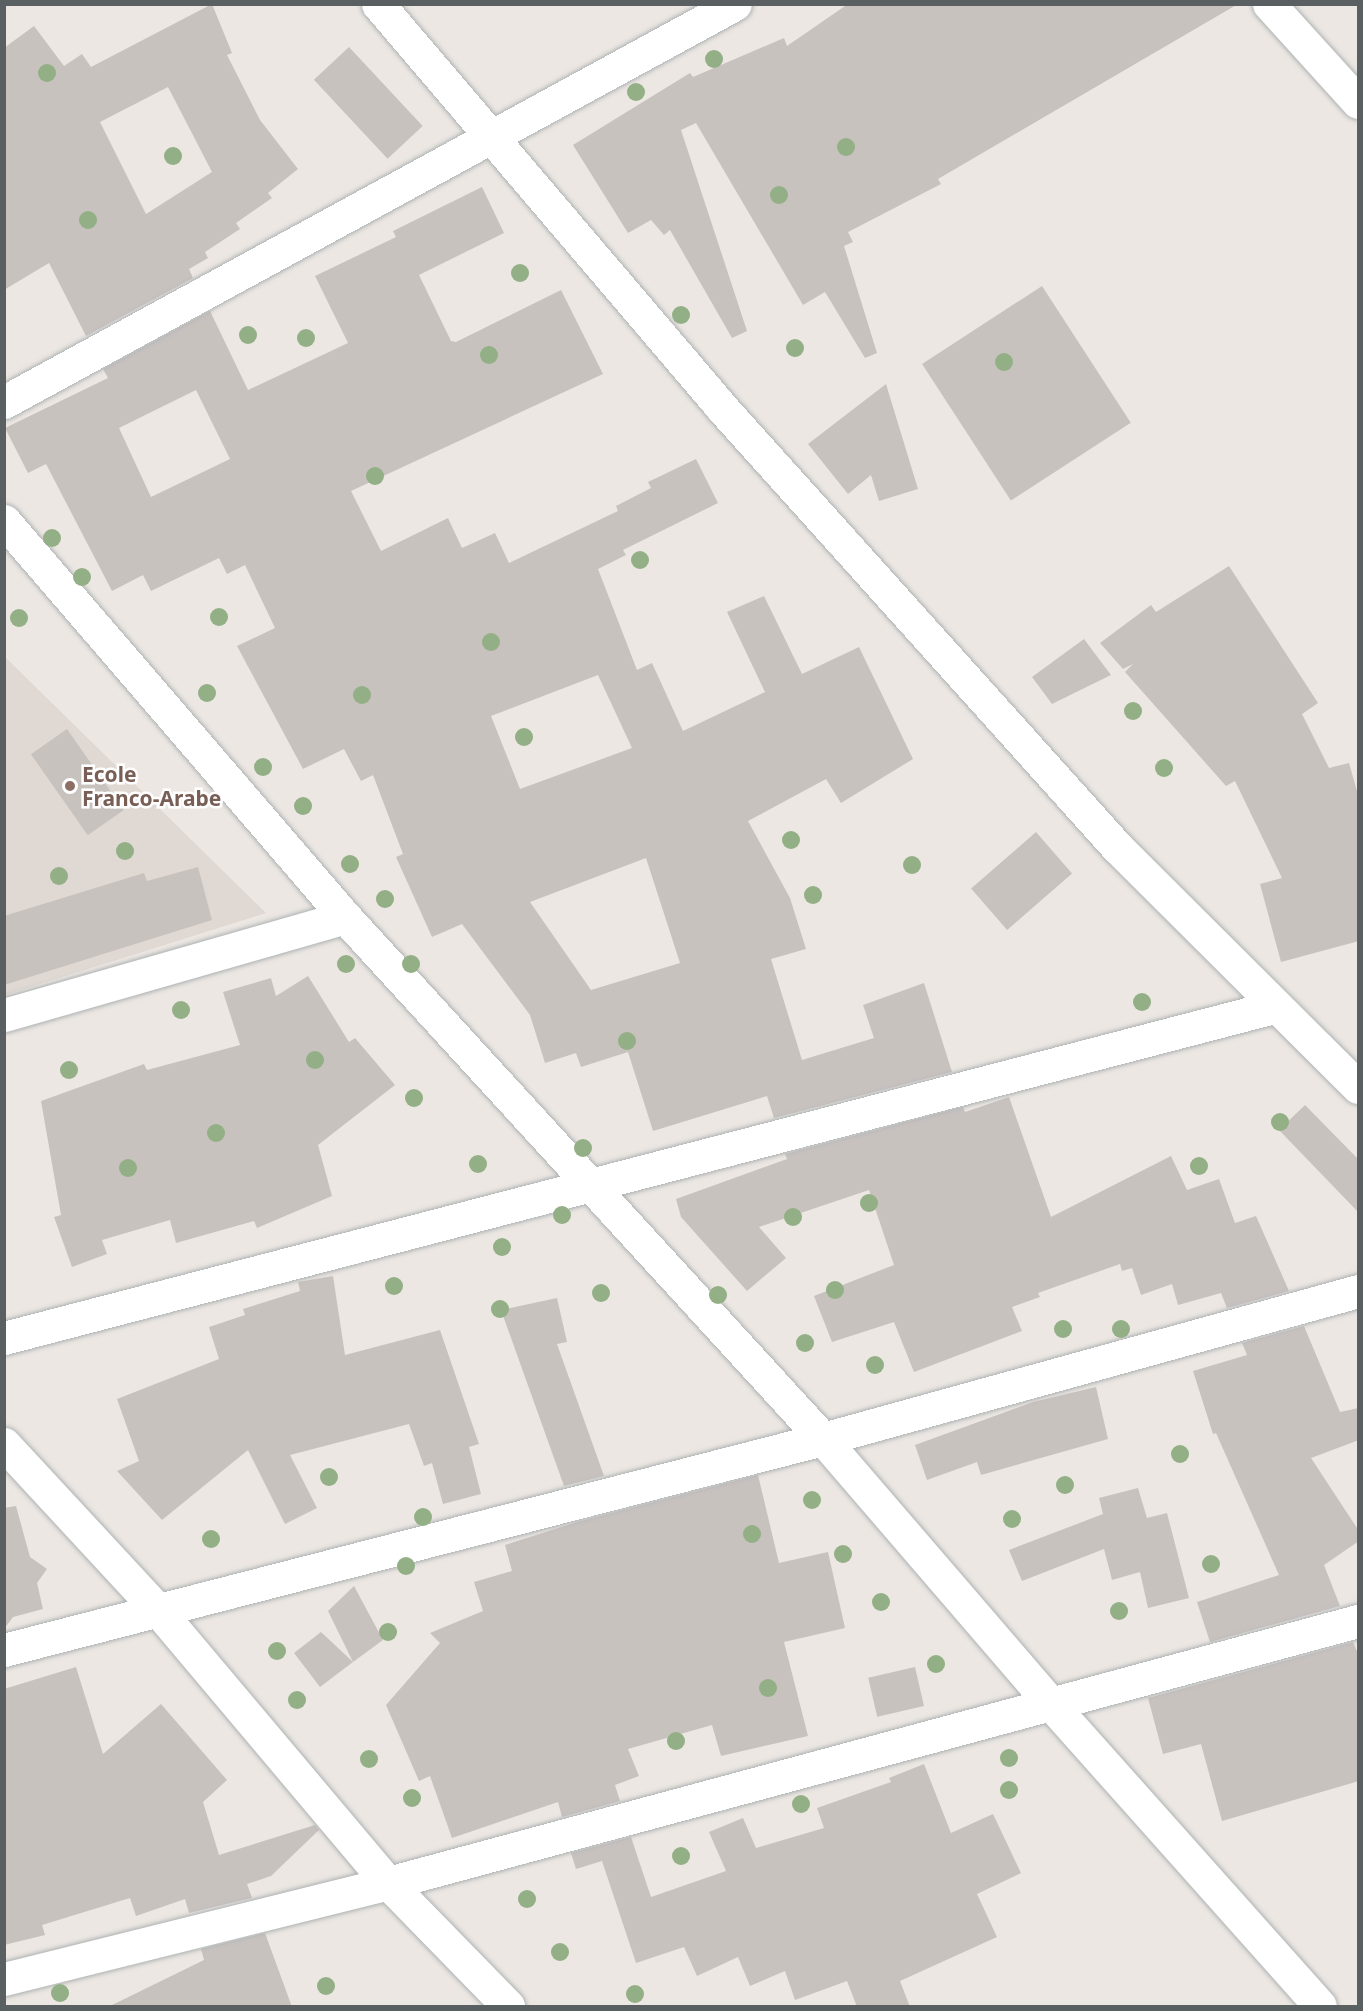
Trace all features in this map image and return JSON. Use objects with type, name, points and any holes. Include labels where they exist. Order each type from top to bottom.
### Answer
[{"type":"street","points":[[378,4],[730,418],[1117,846],[1274,1007],[1359,1087]]},
{"type":"street","points":[[4,402],[735,4]]},
{"type":"street","points":[[1269,4],[1359,102]]},
{"type":"street","points":[[4,521],[345,917],[823,1439],[1051,1704],[1320,2007]]},
{"type":"street","points":[[4,1015],[345,917]]},
{"type":"street","points":[[4,1338],[1274,1007]]},
{"type":"street","points":[[4,1650],[823,1439],[1359,1291]]},
{"type":"street","points":[[4,1444],[157,1610],[388,1883],[508,2007]]},
{"type":"street","points":[[4,1979],[388,1883],[1359,1621]]},
{"type":"shaded area","name":"Ecole Franco-Arabe","points":[[6,658],[266,913],[5,995]]},
{"type":"building","points":[[212,4],[232,53],[227,55],[260,120],[298,169],[268,193],[272,198],[236,223],[240,229],[205,252],[208,258],[189,269],[193,278],[86,336],[49,263],[4,290],[4,48],[34,26],[64,66],[82,54],[91,67]],"holes":[[[168,87],[212,172],[146,214],[100,122]]]},
{"type":"building","points":[[848,4],[1238,4],[938,179],[941,184],[848,232],[853,242],[844,246],[877,353],[865,358],[825,292],[803,305],[696,123],[681,130],[747,331],[732,338],[670,230],[664,235],[651,220],[628,233],[573,145],[690,73],[693,77],[784,38],[787,46]]},
{"type":"building","points":[[349,47],[423,126],[388,159],[314,80]]},
{"type":"building","points":[[482,187],[504,233],[419,275],[451,341],[456,342],[561,290],[603,374],[351,491],[381,551],[448,518],[462,548],[495,533],[509,563],[618,511],[616,506],[651,488],[648,482],[696,459],[718,503],[623,550],[626,555],[598,569],[637,670],[652,663],[683,731],[765,692],[727,612],[764,596],[802,674],[859,647],[913,759],[841,803],[826,779],[748,821],[790,898],[806,949],[771,959],[802,1060],[874,1038],[863,1005],[924,983],[952,1072],[774,1118],[767,1096],[653,1131],[628,1052],[581,1067],[576,1053],[545,1063],[530,1015],[462,924],[432,937],[396,857],[403,854],[373,775],[361,781],[344,749],[303,769],[237,646],[275,628],[245,565],[227,574],[219,558],[151,591],[143,575],[112,591],[46,464],[28,473],[5,428],[108,378],[103,369],[210,311],[248,390],[348,343],[315,276],[396,237],[393,231]],"holes":[[[196,390],[230,459],[151,497],[119,428]],[[598,675],[632,748],[520,789],[491,716]],[[646,858],[680,963],[591,990],[530,902]]]},
{"type":"building","points":[[1042,286],[1131,423],[1011,501],[922,364]]},
{"type":"building","points":[[886,384],[918,489],[879,501],[871,475],[848,494],[808,444]]},
{"type":"building","points":[[1229,566],[1318,703],[1302,714],[1329,768],[1349,763],[1359,798],[1359,941],[1281,962],[1260,884],[1282,878],[1235,781],[1226,786],[1125,672],[1133,664],[1123,669],[1100,643],[1151,605],[1156,612]]},
{"type":"building","points":[[1084,639],[1111,675],[1052,704],[1032,677]]},
{"type":"building","points":[[67,729],[124,810],[88,835],[31,754]]},
{"type":"building","points":[[1036,832],[1072,874],[1007,930],[971,888]]},
{"type":"building","points":[[198,867],[212,920],[4,985],[4,916],[144,873],[147,881]]},
{"type":"building","points":[[308,976],[349,1042],[355,1038],[395,1085],[318,1145],[332,1196],[257,1228],[254,1221],[176,1243],[170,1220],[102,1240],[107,1254],[72,1267],[54,1217],[61,1215],[41,1101],[144,1064],[147,1070],[240,1045],[223,992],[271,978],[276,996]]},
{"type":"building","points":[[1009,1097],[1051,1217],[1171,1156],[1187,1190],[1219,1179],[1235,1223],[1256,1216],[1289,1291],[1227,1308],[1221,1293],[1178,1305],[1172,1284],[1141,1295],[1132,1268],[1122,1271],[1120,1264],[1038,1293],[1040,1297],[1012,1307],[1022,1331],[914,1372],[894,1322],[832,1342],[814,1296],[894,1265],[869,1190],[759,1227],[786,1258],[747,1291],[681,1217],[676,1199],[787,1159],[785,1154],[963,1107],[965,1112]]},
{"type":"building","points":[[1305,1105],[1359,1160],[1359,1213],[1279,1130]]},
{"type":"building","points":[[333,1276],[345,1355],[440,1330],[479,1444],[469,1447],[481,1494],[443,1504],[432,1463],[424,1466],[409,1424],[290,1455],[317,1508],[285,1524],[248,1450],[162,1520],[117,1471],[139,1461],[117,1399],[219,1359],[209,1327],[245,1315],[243,1309],[300,1291],[298,1282]]},
{"type":"building","points":[[557,1298],[567,1342],[557,1344],[604,1476],[564,1486],[501,1310]]},
{"type":"building","points":[[1304,1326],[1340,1412],[1359,1408],[1359,1440],[1311,1458],[1359,1531],[1359,1541],[1324,1565],[1340,1606],[1210,1642],[1197,1602],[1279,1575],[1216,1433],[1213,1434],[1193,1371],[1247,1355],[1242,1343]]},
{"type":"building","points":[[1096,1387],[1108,1439],[981,1475],[977,1462],[927,1480],[915,1445],[1033,1402]]},
{"type":"building","points":[[758,1475],[779,1563],[828,1552],[845,1628],[784,1642],[808,1736],[721,1756],[712,1725],[628,1749],[639,1776],[615,1785],[620,1801],[562,1817],[558,1802],[452,1838],[430,1776],[419,1781],[386,1705],[440,1643],[430,1633],[483,1611],[474,1582],[512,1571],[505,1545],[577,1522]]},
{"type":"building","points":[[1138,1488],[1147,1518],[1167,1513],[1189,1598],[1148,1608],[1140,1572],[1112,1580],[1104,1549],[1022,1581],[1009,1550],[1103,1514],[1099,1498]]},
{"type":"building","points":[[16,1506],[30,1557],[47,1569],[37,1583],[43,1609],[13,1617],[4,1629],[4,1508]]},
{"type":"building","points":[[354,1586],[383,1640],[353,1662],[328,1611]]},
{"type":"building","points":[[321,1632],[353,1662],[320,1687],[294,1653]]},
{"type":"building","points":[[1353,1642],[1359,1656],[1359,1781],[1222,1821],[1201,1744],[1163,1754],[1148,1698]]},
{"type":"building","points":[[76,1667],[103,1754],[161,1704],[227,1780],[203,1802],[219,1855],[315,1825],[319,1830],[271,1876],[247,1884],[252,1898],[189,1913],[185,1899],[136,1916],[130,1898],[42,1925],[45,1935],[4,1945],[4,1689]]},
{"type":"building","points":[[915,1667],[924,1706],[877,1717],[868,1678]]},
{"type":"building","points":[[924,1764],[951,1833],[993,1814],[1021,1873],[977,1894],[997,1937],[900,1981],[910,2007],[857,2007],[847,1981],[795,2000],[785,1971],[750,1986],[738,1957],[697,1976],[684,1947],[636,1963],[602,1861],[576,1869],[571,1853],[631,1837],[651,1897],[726,1871],[709,1832],[743,1818],[756,1848],[824,1828],[817,1808],[891,1782],[889,1778]]},
{"type":"building","points":[[265,1933],[292,2007],[108,2007],[204,1960],[201,1949]]},
{"type":"place","name":"Ecole Franco-Arabe","points":[[70,786]]}]
